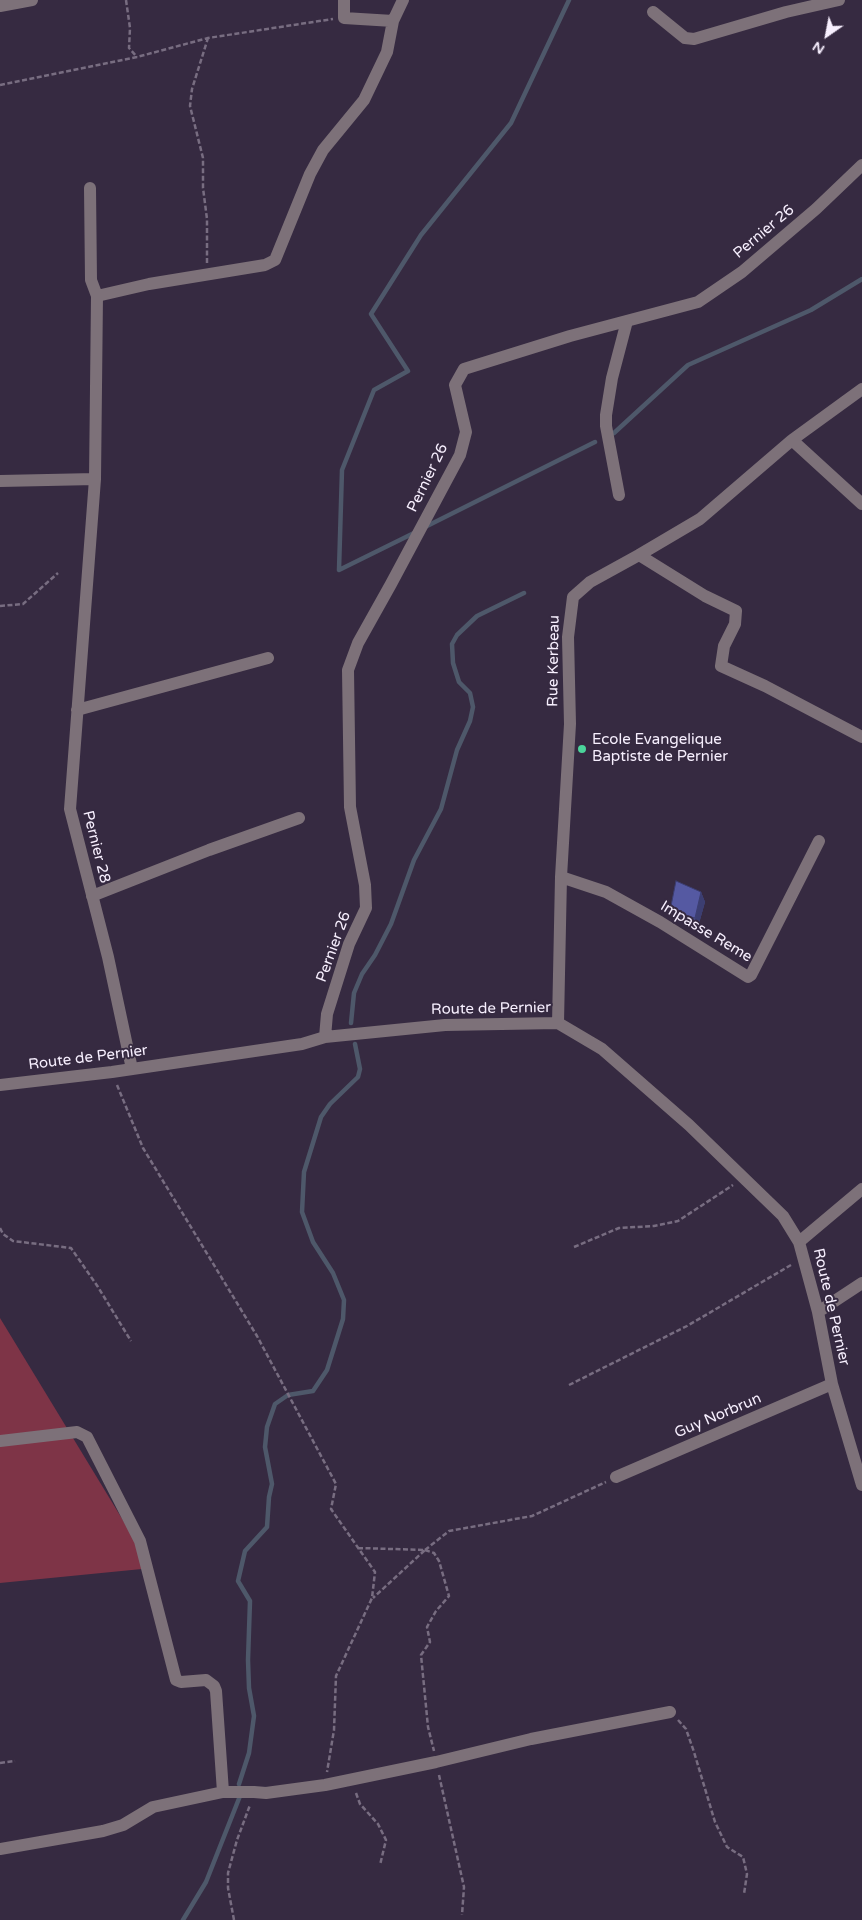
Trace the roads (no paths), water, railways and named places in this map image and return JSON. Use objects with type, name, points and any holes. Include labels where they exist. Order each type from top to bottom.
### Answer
[{"type":"street","points":[[0,6],[32,0]]},
{"type":"street","points":[[344,0],[344,18],[393,21]]},
{"type":"street","points":[[97,296],[123,289],[265,265],[275,260],[310,174],[323,150],[364,100],[387,52],[393,21],[403,0]]},
{"type":"street","points":[[653,12],[685,38],[694,39],[786,12],[839,0]]},
{"type":"street","name":"Pernier 26","points":[[325,1037],[327,1014],[349,944],[366,908],[365,885],[350,807],[348,670],[358,643],[460,455],[466,432],[455,385],[464,369],[570,336],[698,302],[742,272],[816,209],[862,165]]},
{"type":"street","name":"Pernier 28","points":[[90,188],[91,280],[97,296],[95,479],[82,630],[70,809],[108,958],[132,1069]]},
{"type":"street","points":[[619,496],[606,420],[612,378],[627,321]]},
{"type":"street","name":"Rue Kerbeau","points":[[558,1023],[561,877],[570,724],[568,638],[573,598],[590,582],[700,519],[792,440],[862,389]]},
{"type":"street","points":[[792,440],[862,504]]},
{"type":"street","points":[[0,481],[95,479]]},
{"type":"street","points":[[640,555],[705,596],[736,611],[735,624],[724,646],[721,666],[765,686],[862,737]]},
{"type":"street","points":[[77,710],[268,658]]},
{"type":"street","points":[[92,896],[209,850],[298,818]]},
{"type":"street","name":"Impasse Reme","points":[[561,877],[606,892],[660,922],[748,977],[751,975],[819,841]]},
{"type":"street","name":"Route de Pernier","points":[[0,1085],[112,1072],[302,1044],[325,1037],[446,1025],[558,1023],[602,1049],[688,1125],[784,1216],[799,1242],[818,1312],[832,1384],[862,1485]]},
{"type":"street","points":[[799,1242],[862,1190]]},
{"type":"street","points":[[818,1312],[862,1283]]},
{"type":"street","name":"Guy Norbrun","points":[[616,1477],[832,1384]]},
{"type":"street","points":[[0,1441],[77,1432],[87,1437],[140,1541],[176,1680],[181,1682],[206,1680],[214,1686],[223,1792]]},
{"type":"street","points":[[0,1848],[103,1831],[123,1825],[153,1807],[223,1792],[266,1793],[325,1785],[436,1762],[531,1739],[670,1712]]},
{"type":"waterway","points":[[414,533],[339,570],[342,470],[374,390],[408,371],[371,314],[421,235],[511,123],[569,0]]},
{"type":"waterway","points":[[614,433],[688,365],[811,310],[862,279]]},
{"type":"waterway","points":[[425,527],[595,442]]},
{"type":"waterway","points":[[351,1023],[354,993],[362,974],[375,955],[391,924],[414,860],[441,809],[457,750],[470,721],[473,707],[470,693],[459,682],[453,663],[452,644],[457,635],[477,616],[524,593]]},
{"type":"waterway","points":[[239,1784],[249,1753],[254,1716],[249,1688],[248,1660],[250,1601],[238,1581],[245,1551],[267,1527],[272,1484],[265,1447],[267,1427],[275,1404],[288,1395],[313,1391],[327,1370],[343,1319],[344,1300],[333,1273],[313,1242],[302,1212],[304,1172],[321,1117],[330,1104],[358,1077],[360,1069],[355,1044]]},
{"type":"waterway","points":[[183,1920],[206,1882],[240,1796]]},
{"type":"place","name":"Ecole Evangelique Baptiste de Pernier","points":[[582,749]]}]
